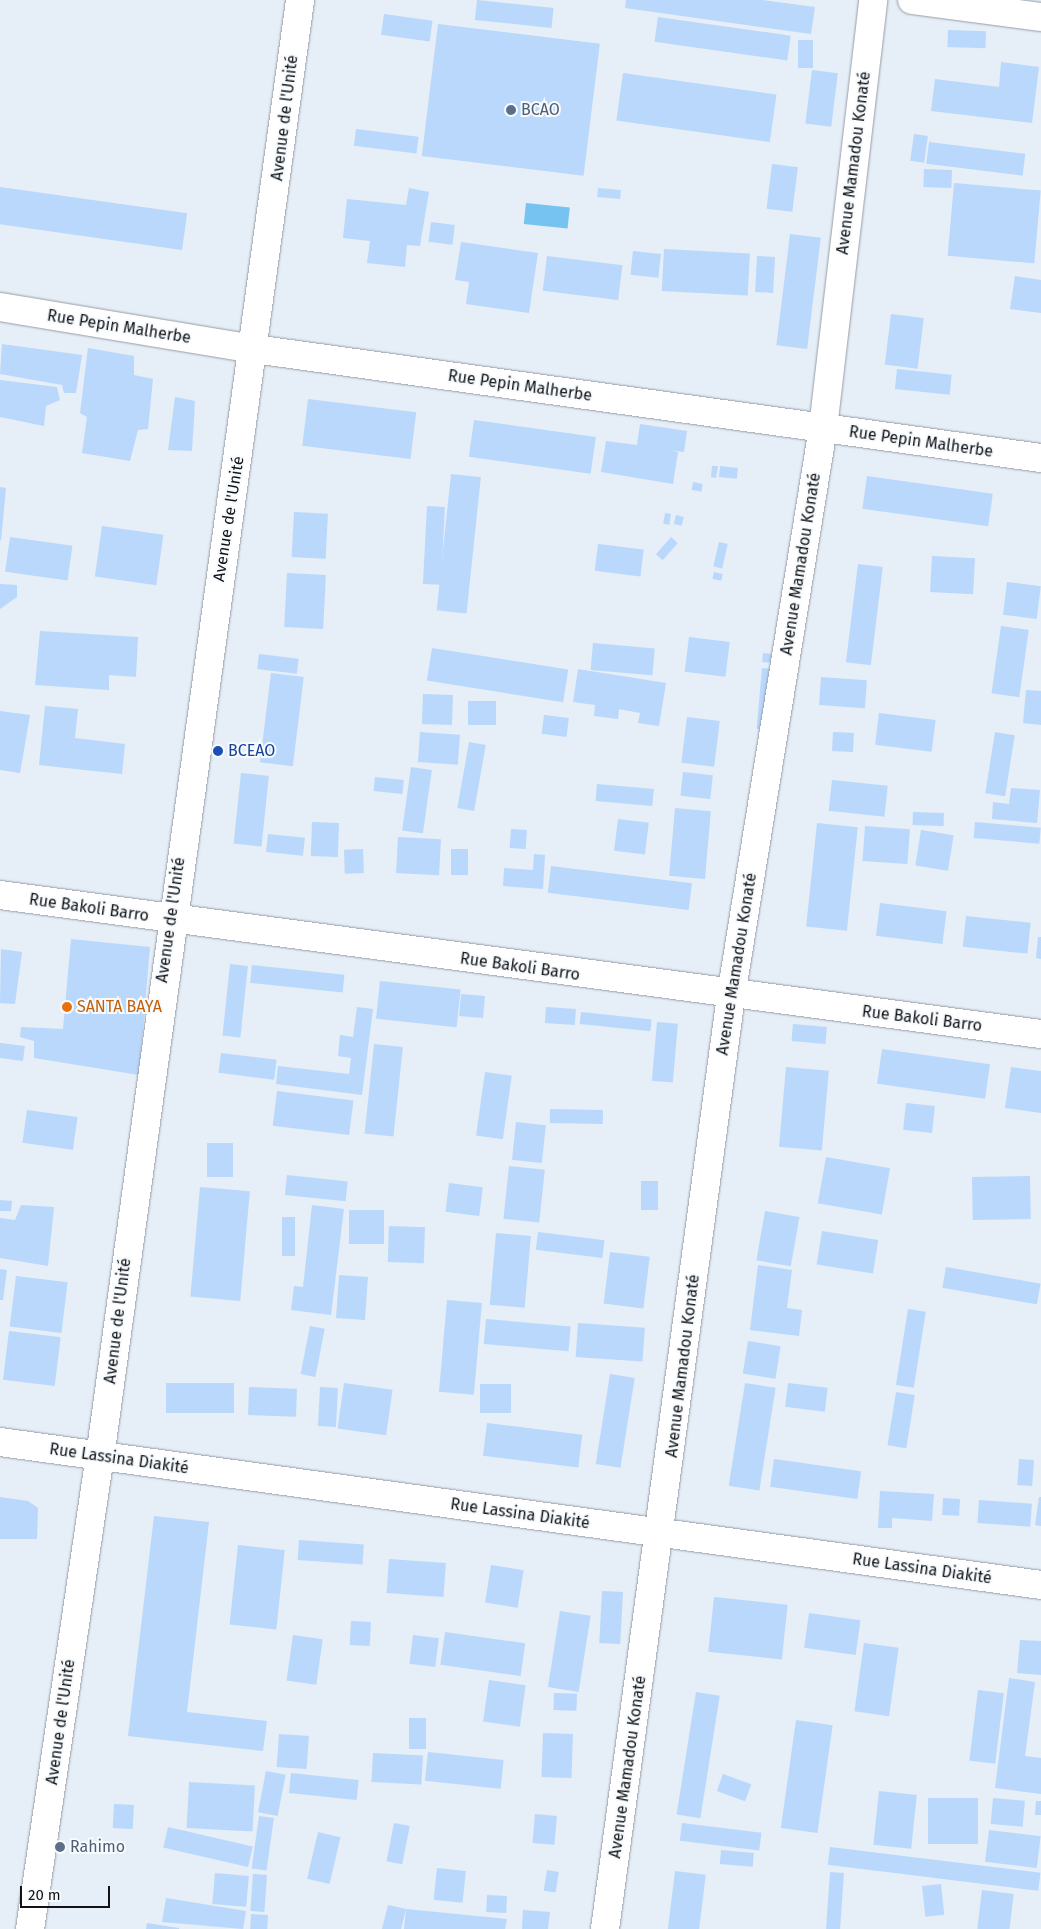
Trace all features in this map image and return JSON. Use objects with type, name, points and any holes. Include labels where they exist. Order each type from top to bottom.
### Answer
[{"type":"street","name":"Avenue de l'Unité","points":[[30,1929],[100,1457],[170,920],[254,349],[300,0]]},
{"type":"street","name":"Avenue Mamadou Konaté","points":[[605,1929],[661,1534],[731,996],[823,428],[874,0]]},
{"type":"street","points":[[912,0],[1041,17]]},
{"type":"street","name":"Rue Pepin Malherbe","points":[[0,307],[254,349],[1041,458]]},
{"type":"street","name":"Rue Bakoli Barro","points":[[0,896],[731,996],[1041,1034]]},
{"type":"street","name":"Rue Lassina Diakité","points":[[0,1442],[1041,1585]]},
{"type":"water","points":[[526,203],[570,208],[568,228],[524,224]]},
{"type":"building","points":[[477,0],[554,8],[551,28],[475,20]]},
{"type":"building","points":[[626,0],[762,0],[815,7],[811,34],[625,8]]},
{"type":"building","points":[[384,14],[433,21],[430,42],[381,35]]},
{"type":"building","points":[[658,17],[791,36],[787,60],[655,42]]},
{"type":"building","points":[[438,24],[600,44],[584,176],[422,156]]},
{"type":"building","points":[[948,30],[986,31],[985,48],[947,47]]},
{"type":"building","points":[[798,40],[813,40],[813,68],[798,68]]},
{"type":"building","points":[[1001,62],[1039,67],[1032,123],[931,111],[935,79],[999,87]]},
{"type":"building","points":[[812,70],[838,73],[831,127],[805,124]]},
{"type":"building","points":[[623,73],[776,95],[770,142],[616,121]]},
{"type":"building","points":[[356,129],[419,137],[416,154],[354,146]]},
{"type":"building","points":[[914,134],[928,136],[924,163],[910,161]]},
{"type":"building","points":[[929,142],[1025,154],[1023,176],[926,164]]},
{"type":"building","points":[[772,164],[798,167],[792,212],[767,209]]},
{"type":"building","points":[[924,169],[952,170],[951,188],[923,187]]},
{"type":"building","points":[[954,183],[1041,191],[1034,263],[948,256]]},
{"type":"building","points":[[0,187],[187,213],[182,250],[0,224]]},
{"type":"building","points":[[409,188],[429,192],[420,246],[407,245],[405,267],[367,263],[370,241],[343,238],[347,199],[406,205]]},
{"type":"building","points":[[598,188],[621,190],[620,199],[597,197]]},
{"type":"building","points":[[431,222],[455,225],[452,245],[429,242]]},
{"type":"building","points":[[790,234],[821,238],[807,349],[776,345]]},
{"type":"building","points":[[461,242],[538,253],[529,313],[466,304],[469,282],[455,280]]},
{"type":"building","points":[[664,249],[750,254],[748,295],[662,291]]},
{"type":"building","points":[[633,251],[661,254],[658,278],[630,275]]},
{"type":"building","points":[[547,256],[622,265],[618,300],[543,291]]},
{"type":"building","points":[[757,256],[775,257],[773,293],[755,292]]},
{"type":"building","points":[[1015,276],[1041,280],[1041,313],[1010,309]]},
{"type":"building","points":[[891,314],[924,318],[918,369],[885,365]]},
{"type":"building","points":[[2,344],[82,355],[76,393],[64,393],[62,385],[0,374]]},
{"type":"building","points":[[88,348],[134,356],[134,375],[153,379],[148,429],[138,430],[130,461],[82,453],[87,417],[80,413]]},
{"type":"building","points":[[897,369],[952,375],[950,395],[895,389]]},
{"type":"building","points":[[0,380],[57,387],[60,400],[46,406],[44,426],[0,417]]},
{"type":"building","points":[[175,397],[195,401],[192,451],[168,450]]},
{"type":"building","points":[[308,399],[416,412],[410,459],[302,446]]},
{"type":"building","points":[[474,420],[596,437],[591,474],[469,457]]},
{"type":"building","points":[[640,424],[687,431],[684,452],[667,450],[678,452],[673,484],[601,472],[606,441],[637,445]]},
{"type":"building","points":[[712,466],[718,466],[716,478],[711,477]]},
{"type":"building","points":[[720,466],[738,468],[737,479],[719,477]]},
{"type":"building","points":[[451,474],[481,477],[467,613],[437,610]]},
{"type":"building","points":[[867,476],[993,494],[988,526],[862,509]]},
{"type":"building","points":[[693,482],[703,484],[701,492],[691,490]]},
{"type":"building","points":[[0,487],[6,488],[1,541],[0,540]]},
{"type":"building","points":[[427,506],[445,507],[441,585],[423,584]]},
{"type":"building","points":[[294,512],[328,514],[326,559],[292,557]]},
{"type":"building","points":[[665,513],[671,514],[669,525],[663,524]]},
{"type":"building","points":[[676,515],[684,517],[682,526],[674,524]]},
{"type":"building","points":[[102,526],[163,535],[156,585],[95,577]]},
{"type":"building","points":[[10,537],[72,546],[68,580],[5,572]]},
{"type":"building","points":[[671,537],[678,543],[663,560],[656,554]]},
{"type":"building","points":[[719,542],[728,544],[722,568],[713,566]]},
{"type":"building","points":[[598,544],[644,550],[640,576],[595,571]]},
{"type":"building","points":[[932,556],[975,558],[973,594],[930,592]]},
{"type":"building","points":[[858,564],[883,567],[871,665],[846,662]]},
{"type":"building","points":[[714,572],[723,574],[721,581],[712,579]]},
{"type":"building","points":[[287,573],[326,575],[323,629],[284,627]]},
{"type":"building","points":[[1007,582],[1041,586],[1037,619],[1003,615]]},
{"type":"building","points":[[0,584],[17,585],[17,597],[0,609]]},
{"type":"building","points":[[1001,626],[1029,630],[1019,697],[992,693]]},
{"type":"building","points":[[40,631],[138,637],[136,677],[109,675],[109,690],[35,685]]},
{"type":"building","points":[[689,637],[730,642],[725,677],[685,672]]},
{"type":"building","points":[[593,643],[655,648],[652,675],[591,670]]},
{"type":"building","points":[[432,648],[568,670],[563,702],[427,681]]},
{"type":"building","points":[[763,653],[775,654],[774,663],[762,662]]},
{"type":"building","points":[[259,654],[299,659],[297,674],[257,669]]},
{"type":"building","points":[[762,668],[773,669],[768,730],[757,729]]},
{"type":"building","points":[[578,669],[666,683],[659,726],[638,723],[640,713],[619,709],[618,719],[594,716],[595,705],[573,702]]},
{"type":"building","points":[[271,673],[304,677],[293,766],[260,762]]},
{"type":"building","points":[[821,677],[867,680],[865,708],[819,705]]},
{"type":"building","points":[[1026,690],[1041,691],[1041,725],[1023,723]]},
{"type":"building","points":[[423,694],[453,695],[452,725],[422,724]]},
{"type":"building","points":[[468,701],[496,701],[496,725],[468,725]]},
{"type":"building","points":[[45,706],[78,709],[75,738],[125,744],[122,774],[39,765]]},
{"type":"building","points":[[0,711],[30,715],[20,773],[0,770]]},
{"type":"building","points":[[879,713],[936,720],[932,752],[875,745]]},
{"type":"building","points":[[544,715],[569,718],[566,737],[542,734]]},
{"type":"building","points":[[687,717],[720,721],[714,767],[681,763]]},
{"type":"building","points":[[420,732],[460,735],[458,765],[418,762]]},
{"type":"building","points":[[833,732],[854,733],[853,752],[832,751]]},
{"type":"building","points":[[995,732],[1015,735],[1005,796],[985,793]]},
{"type":"building","points":[[469,742],[486,745],[474,811],[457,808]]},
{"type":"building","points":[[411,767],[432,770],[423,833],[402,830]]},
{"type":"building","points":[[683,772],[713,775],[710,799],[680,796]]},
{"type":"building","points":[[241,773],[269,776],[261,847],[234,844]]},
{"type":"building","points":[[375,777],[404,780],[402,794],[374,791]]},
{"type":"building","points":[[832,780],[888,786],[884,817],[829,811]]},
{"type":"building","points":[[597,784],[654,789],[652,806],[596,801]]},
{"type":"building","points":[[1011,788],[1040,790],[1037,823],[992,819],[993,802],[1009,804]]},
{"type":"building","points":[[675,808],[711,811],[705,879],[669,876]]},
{"type":"building","points":[[913,812],[944,813],[944,826],[913,825]]},
{"type":"building","points":[[618,819],[649,823],[645,855],[614,851]]},
{"type":"building","points":[[312,822],[339,823],[338,857],[311,856]]},
{"type":"building","points":[[975,822],[1041,828],[1039,844],[974,838]]},
{"type":"building","points":[[817,823],[858,827],[847,931],[806,926]]},
{"type":"building","points":[[865,826],[910,829],[907,864],[863,861]]},
{"type":"building","points":[[511,829],[527,830],[526,849],[510,848]]},
{"type":"building","points":[[921,830],[954,835],[948,871],[915,866]]},
{"type":"building","points":[[268,834],[305,838],[303,856],[266,852]]},
{"type":"building","points":[[398,837],[441,839],[439,875],[396,873]]},
{"type":"building","points":[[363,849],[364,873],[345,874],[344,850]]},
{"type":"building","points":[[451,849],[468,849],[468,875],[451,875]]},
{"type":"building","points":[[534,854],[545,855],[543,889],[503,886],[504,868],[533,870]]},
{"type":"building","points":[[551,866],[692,883],[689,910],[548,893]]},
{"type":"building","points":[[880,903],[947,911],[942,944],[876,936]]},
{"type":"building","points":[[966,916],[1031,923],[1027,954],[963,947]]},
{"type":"building","points":[[1038,937],[1041,937],[1041,959],[1036,958]]},
{"type":"building","points":[[71,939],[150,947],[139,1075],[34,1058],[34,1041],[20,1037],[21,1027],[63,1029]]},
{"type":"building","points":[[1,949],[22,952],[15,1004],[0,1003]]},
{"type":"building","points":[[230,964],[248,966],[240,1037],[222,1036]]},
{"type":"building","points":[[252,965],[344,975],[343,993],[250,983]]},
{"type":"building","points":[[380,981],[461,989],[457,1027],[376,1019]]},
{"type":"building","points":[[461,994],[485,996],[483,1018],[459,1016]]},
{"type":"building","points":[[357,1007],[373,1009],[362,1095],[276,1084],[278,1066],[349,1074],[351,1058],[338,1056],[340,1035],[353,1037]]},
{"type":"building","points":[[546,1007],[576,1009],[575,1025],[545,1023]]},
{"type":"building","points":[[581,1012],[652,1019],[650,1031],[580,1024]]},
{"type":"building","points":[[657,1022],[678,1024],[673,1083],[652,1081]]},
{"type":"building","points":[[793,1024],[827,1027],[825,1044],[792,1041]]},
{"type":"building","points":[[0,1043],[25,1046],[23,1061],[0,1058]]},
{"type":"building","points":[[374,1044],[403,1047],[393,1137],[365,1134]]},
{"type":"building","points":[[882,1049],[990,1064],[985,1099],[877,1084]]},
{"type":"building","points":[[221,1053],[277,1060],[274,1080],[219,1073]]},
{"type":"building","points":[[786,1067],[829,1071],[822,1150],[779,1147]]},
{"type":"building","points":[[1011,1067],[1041,1071],[1041,1113],[1005,1108]]},
{"type":"building","points":[[485,1072],[512,1076],[503,1139],[476,1135]]},
{"type":"building","points":[[277,1091],[353,1100],[349,1135],[273,1126]]},
{"type":"building","points":[[906,1103],[935,1106],[932,1133],[903,1130]]},
{"type":"building","points":[[550,1109],[603,1110],[603,1124],[550,1123]]},
{"type":"building","points":[[27,1110],[78,1117],[73,1150],[22,1143]]},
{"type":"building","points":[[516,1122],[546,1125],[542,1163],[512,1160]]},
{"type":"building","points":[[207,1143],[233,1143],[233,1177],[207,1177]]},
{"type":"building","points":[[826,1157],[890,1168],[882,1215],[818,1203]]},
{"type":"building","points":[[509,1166],[545,1170],[539,1222],[503,1219]]},
{"type":"building","points":[[287,1175],[348,1181],[346,1201],[285,1195]]},
{"type":"building","points":[[1030,1176],[1031,1219],[973,1220],[972,1177]]},
{"type":"building","points":[[641,1181],[658,1181],[658,1210],[641,1210]]},
{"type":"building","points":[[449,1183],[483,1187],[479,1216],[445,1212]]},
{"type":"building","points":[[200,1187],[250,1191],[240,1301],[190,1297]]},
{"type":"building","points":[[0,1200],[12,1201],[11,1211],[0,1211]]},
{"type":"building","points":[[21,1205],[54,1207],[48,1266],[0,1258],[0,1218],[15,1220]]},
{"type":"building","points":[[312,1205],[344,1209],[331,1315],[291,1310],[294,1286],[303,1287]]},
{"type":"building","points":[[349,1210],[384,1210],[384,1244],[349,1244]]},
{"type":"building","points":[[765,1211],[799,1217],[791,1266],[756,1260]]},
{"type":"building","points":[[282,1217],[295,1217],[295,1256],[282,1256]]},
{"type":"building","points":[[389,1226],[425,1227],[424,1263],[388,1262]]},
{"type":"building","points":[[822,1231],[878,1240],[873,1273],[817,1265]]},
{"type":"building","points":[[538,1232],[605,1240],[602,1258],[536,1250]]},
{"type":"building","points":[[496,1233],[531,1236],[525,1308],[490,1305]]},
{"type":"building","points":[[610,1252],[650,1257],[643,1308],[604,1304]]},
{"type":"building","points":[[758,1265],[792,1270],[787,1308],[802,1310],[799,1336],[750,1330]]},
{"type":"building","points":[[946,1267],[1041,1284],[1037,1304],[942,1288]]},
{"type":"building","points":[[0,1269],[7,1270],[3,1300],[0,1300]]},
{"type":"building","points":[[339,1275],[368,1277],[365,1320],[336,1318]]},
{"type":"building","points":[[16,1276],[68,1282],[61,1333],[10,1327]]},
{"type":"building","points":[[447,1300],[482,1303],[474,1395],[439,1392]]},
{"type":"building","points":[[908,1309],[926,1312],[914,1388],[896,1385]]},
{"type":"building","points":[[486,1319],[571,1326],[568,1351],[484,1344]]},
{"type":"building","points":[[578,1323],[645,1328],[642,1362],[576,1357]]},
{"type":"building","points":[[310,1326],[325,1329],[315,1377],[301,1374]]},
{"type":"building","points":[[9,1331],[61,1337],[55,1386],[3,1380]]},
{"type":"building","points":[[748,1341],[781,1346],[775,1379],[743,1374]]},
{"type":"building","points":[[610,1374],[635,1378],[620,1468],[596,1464]]},
{"type":"building","points":[[166,1383],[234,1383],[234,1413],[166,1413]]},
{"type":"building","points":[[344,1383],[393,1390],[386,1435],[338,1429]]},
{"type":"building","points":[[745,1383],[776,1388],[759,1491],[729,1486]]},
{"type":"building","points":[[788,1383],[828,1388],[825,1412],[785,1407]]},
{"type":"building","points":[[480,1384],[511,1384],[511,1413],[480,1413]]},
{"type":"building","points":[[249,1387],[297,1389],[296,1417],[248,1415]]},
{"type":"building","points":[[320,1387],[338,1388],[336,1427],[318,1426]]},
{"type":"building","points":[[896,1392],[915,1395],[906,1448],[888,1445]]},
{"type":"building","points":[[487,1423],[582,1435],[578,1467],[483,1456]]},
{"type":"building","points":[[774,1459],[861,1471],[857,1499],[770,1487]]},
{"type":"building","points":[[1019,1459],[1034,1460],[1032,1486],[1017,1485]]},
{"type":"building","points":[[880,1491],[934,1494],[932,1521],[892,1518],[892,1528],[878,1528]]},
{"type":"building","points":[[0,1497],[28,1501],[38,1508],[37,1539],[0,1539]]},
{"type":"building","points":[[1039,1497],[1041,1497],[1041,1526],[1035,1525]]},
{"type":"building","points":[[943,1498],[960,1499],[959,1516],[942,1515]]},
{"type":"building","points":[[979,1500],[1032,1504],[1030,1527],[977,1523]]},
{"type":"building","points":[[154,1516],[209,1522],[187,1712],[267,1721],[263,1751],[128,1736]]},
{"type":"building","points":[[299,1540],[364,1545],[362,1564],[298,1560]]},
{"type":"building","points":[[238,1545],[285,1550],[276,1629],[230,1625]]},
{"type":"building","points":[[389,1559],[446,1563],[443,1597],[387,1593]]},
{"type":"building","points":[[491,1565],[524,1570],[518,1608],[485,1603]]},
{"type":"building","points":[[602,1591],[623,1592],[620,1644],[599,1643]]},
{"type":"building","points":[[714,1597],[788,1605],[782,1659],[708,1652]]},
{"type":"building","points":[[560,1611],[591,1616],[579,1692],[548,1687]]},
{"type":"building","points":[[809,1613],[860,1620],[856,1655],[804,1648]]},
{"type":"building","points":[[351,1621],[371,1622],[370,1646],[350,1645]]},
{"type":"building","points":[[445,1632],[525,1643],[521,1676],[440,1665]]},
{"type":"building","points":[[293,1635],[323,1639],[316,1685],[287,1681]]},
{"type":"building","points":[[413,1635],[439,1638],[435,1667],[409,1664]]},
{"type":"building","points":[[1020,1640],[1041,1641],[1041,1675],[1017,1673]]},
{"type":"building","points":[[864,1643],[899,1648],[889,1716],[854,1711]]},
{"type":"building","points":[[1009,1678],[1035,1682],[1025,1756],[1041,1758],[1041,1794],[995,1788]]},
{"type":"building","points":[[489,1680],[526,1685],[520,1727],[483,1722]]},
{"type":"building","points":[[978,1690],[1004,1693],[995,1764],[969,1760]]},
{"type":"building","points":[[696,1692],[720,1696],[700,1818],[677,1814]]},
{"type":"building","points":[[554,1693],[577,1694],[576,1711],[553,1710]]},
{"type":"building","points":[[409,1718],[426,1718],[426,1749],[409,1749]]},
{"type":"building","points":[[796,1720],[833,1725],[817,1833],[781,1828]]},
{"type":"building","points":[[543,1733],[573,1734],[571,1778],[541,1777]]},
{"type":"building","points":[[279,1734],[309,1736],[307,1769],[277,1767]]},
{"type":"building","points":[[428,1752],[504,1760],[501,1789],[425,1781]]},
{"type":"building","points":[[373,1753],[423,1756],[421,1785],[371,1782]]},
{"type":"building","points":[[266,1771],[286,1775],[278,1816],[258,1812]]},
{"type":"building","points":[[291,1773],[359,1780],[357,1800],[289,1793]]},
{"type":"building","points":[[723,1774],[751,1784],[745,1801],[717,1791]]},
{"type":"building","points":[[189,1782],[255,1785],[253,1831],[187,1828]]},
{"type":"building","points":[[879,1791],[917,1795],[911,1849],[873,1845]]},
{"type":"building","points":[[928,1798],[978,1798],[978,1844],[928,1844]]},
{"type":"building","points":[[993,1798],[1025,1801],[1023,1827],[991,1824]]},
{"type":"building","points":[[1036,1801],[1041,1801],[1041,1815],[1035,1815]]},
{"type":"building","points":[[114,1804],[134,1805],[133,1829],[113,1828]]},
{"type":"building","points":[[535,1814],[557,1816],[554,1845],[532,1843]]},
{"type":"building","points":[[259,1816],[274,1818],[266,1871],[252,1868]]},
{"type":"building","points":[[394,1823],[410,1826],[402,1864],[387,1861]]},
{"type":"building","points":[[682,1823],[761,1833],[759,1851],[680,1841]]},
{"type":"building","points":[[168,1827],[253,1847],[248,1867],[163,1847]]},
{"type":"building","points":[[989,1830],[1041,1836],[1037,1868],[985,1862]]},
{"type":"building","points":[[318,1832],[340,1837],[330,1884],[307,1879]]},
{"type":"building","points":[[830,1847],[1040,1873],[1038,1891],[828,1865]]},
{"type":"building","points":[[721,1850],[754,1853],[753,1867],[720,1864]]},
{"type":"building","points":[[437,1868],[466,1871],[462,1903],[434,1900]]},
{"type":"building","points":[[547,1870],[559,1872],[556,1893],[544,1891]]},
{"type":"building","points":[[675,1871],[706,1875],[699,1929],[668,1929]]},
{"type":"building","points":[[830,1872],[844,1873],[840,1929],[826,1929]]},
{"type":"building","points":[[215,1873],[249,1876],[246,1907],[212,1904]]},
{"type":"building","points":[[253,1874],[267,1875],[264,1912],[250,1911]]},
{"type":"building","points":[[941,1884],[944,1915],[925,1917],[922,1886]]},
{"type":"building","points":[[982,1890],[1014,1894],[1009,1929],[977,1929]]},
{"type":"building","points":[[487,1895],[507,1896],[506,1913],[486,1912]]},
{"type":"building","points":[[166,1898],[246,1911],[243,1929],[162,1922]]},
{"type":"building","points":[[388,1905],[406,1909],[401,1929],[382,1929]]},
{"type":"building","points":[[406,1909],[507,1919],[505,1929],[404,1929]]},
{"type":"building","points":[[523,1910],[550,1912],[548,1929],[522,1929]]},
{"type":"building","points":[[251,1914],[268,1915],[267,1929],[250,1929]]},
{"type":"building","points":[[147,1923],[179,1928],[179,1929],[146,1929]]},
{"type":"place","name":"BCAO","points":[[511,110]]},
{"type":"place","name":"BCEAO","points":[[218,751]]},
{"type":"place","name":"SANTA BAYA","points":[[67,1007]]},
{"type":"place","name":"Rahimo","points":[[60,1847]]}]
